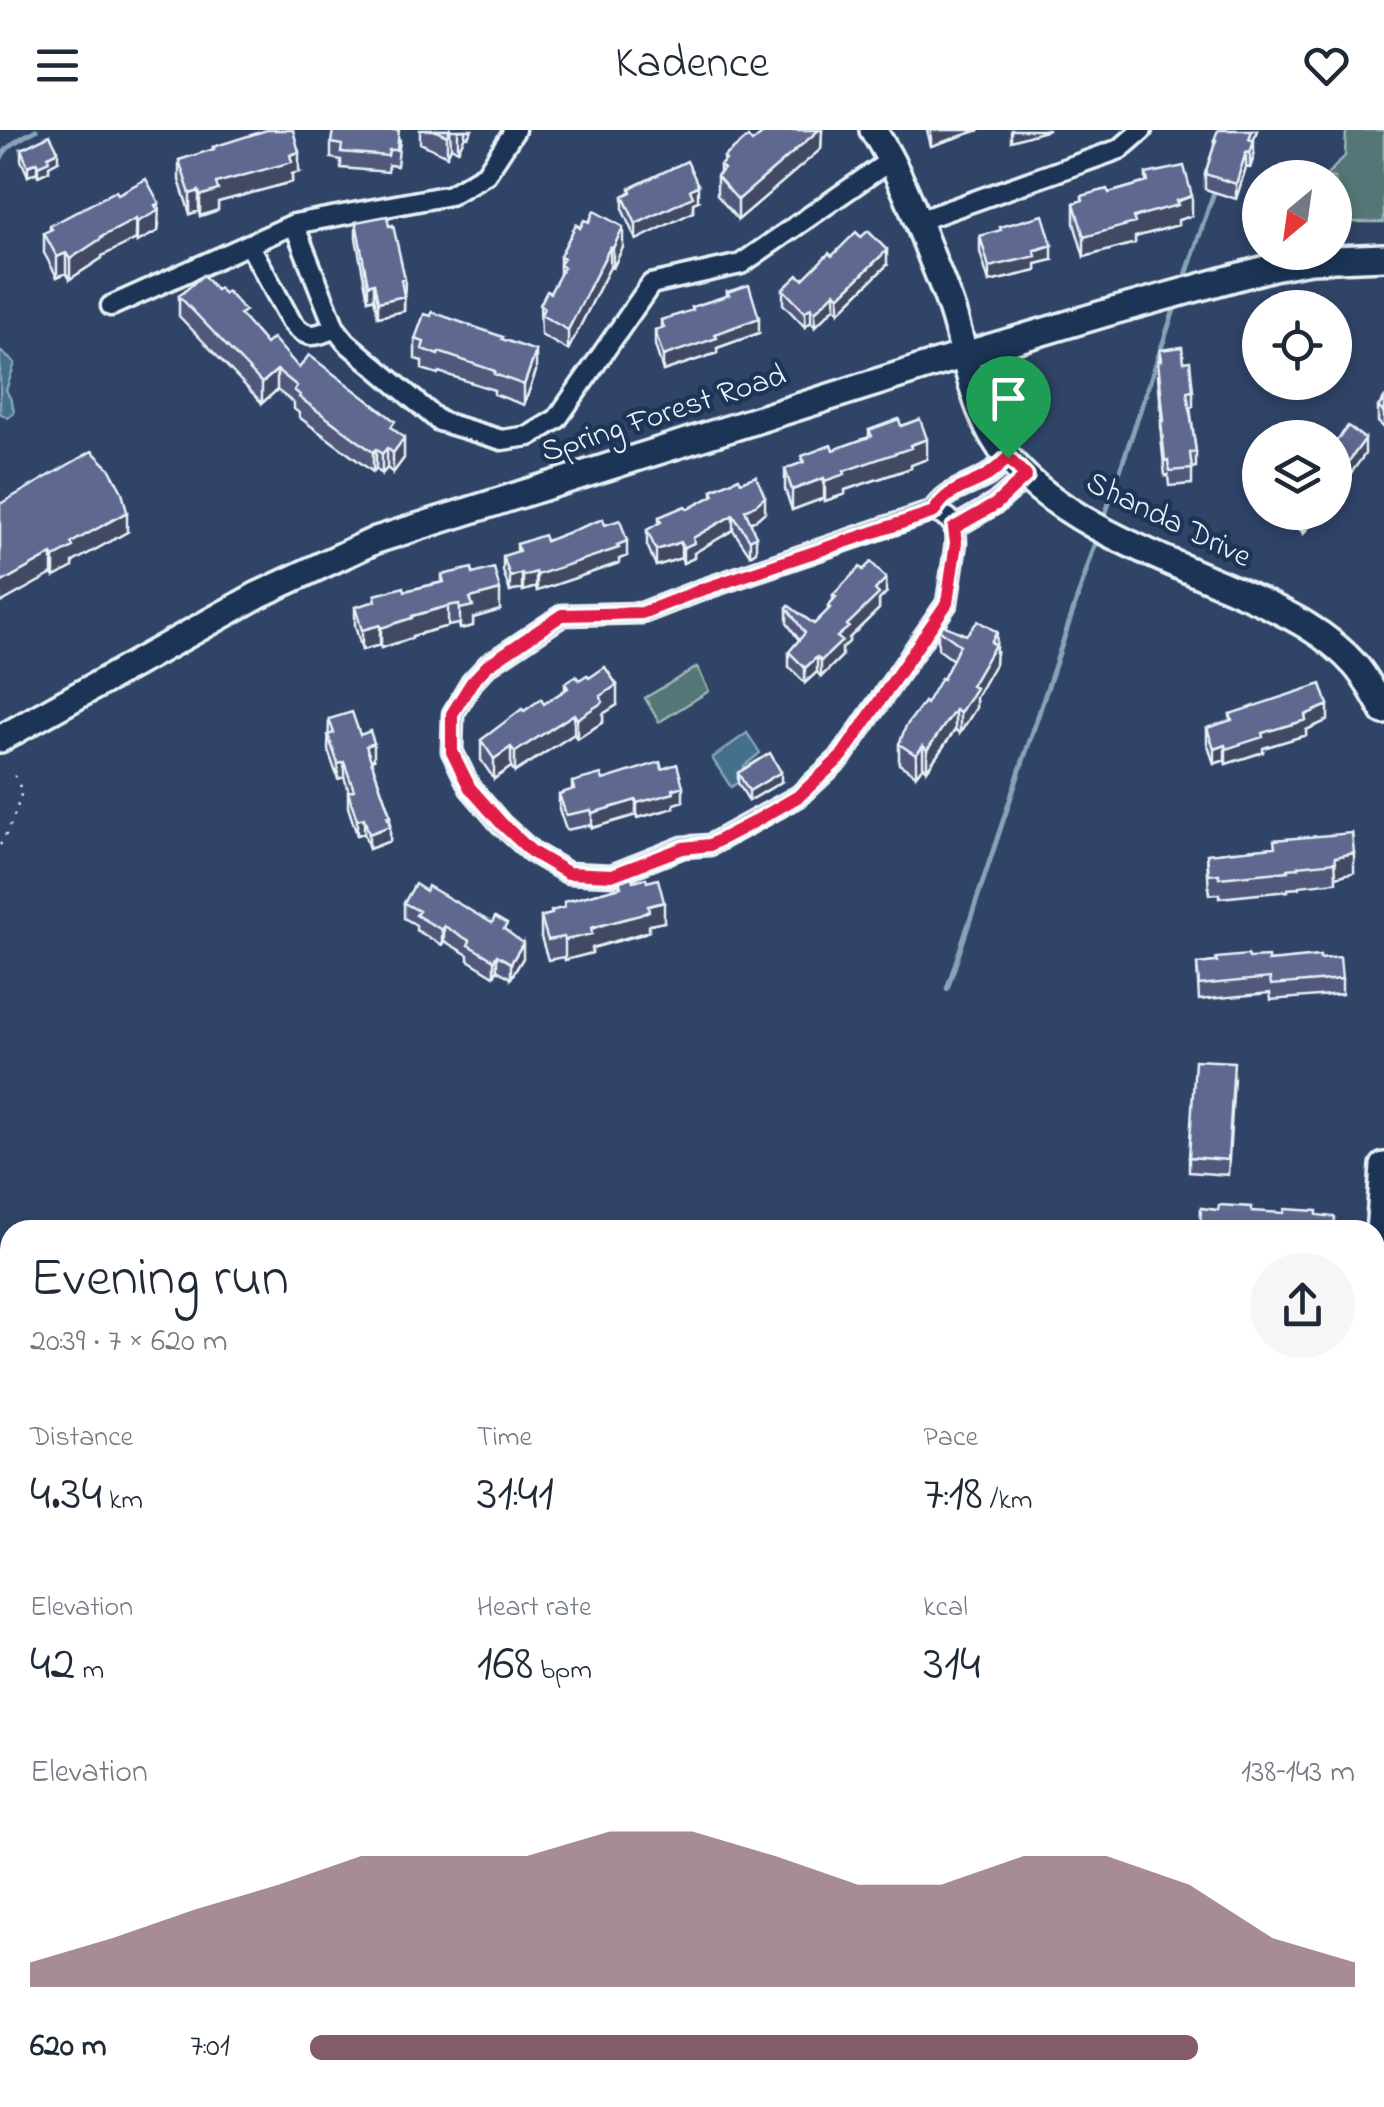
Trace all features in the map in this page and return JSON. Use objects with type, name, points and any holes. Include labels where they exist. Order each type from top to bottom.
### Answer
[{"type":"main road","name":"Shanda Drive","points":[[872,130],[891,160],[918,221],[953,314],[982,413],[1017,467],[1060,505],[1104,531],[1308,625],[1357,666],[1384,711]]},
{"type":"main road","name":"Spring Forest Road","points":[[0,739],[258,594],[376,540],[963,355],[1273,267],[1310,260],[1384,257]]},
{"type":"main road","points":[[1380,1220],[1384,1166]]},
{"type":"street","points":[[110,306],[294,224],[450,195],[486,174],[515,130]]},
{"type":"street","points":[[918,221],[1120,149],[1142,130]]},
{"type":"street","points":[[294,224],[335,328],[346,342],[439,421],[502,440],[528,436],[557,419],[651,284],[740,264],[891,160]]},
{"type":"street","points":[[249,244],[298,330],[308,336],[335,328]]},
{"type":"street","points":[[934,512],[940,499],[958,488],[988,474],[1017,467]]},
{"type":"street","points":[[954,528],[996,504],[1017,467]]},
{"type":"street","points":[[934,512],[948,518],[954,528],[956,543],[947,603],[841,757],[799,796],[710,845],[683,848],[612,875],[568,873],[532,852],[470,788],[452,752],[452,714],[488,665],[562,615],[642,613],[934,512]]},
{"type":"path","points":[[0,845],[22,791],[11,768]]},
{"type":"green space","points":[[1346,130],[1384,130],[1384,222],[1352,222],[1352,160],[1341,160],[1345,156]]},
{"type":"green space","points":[[697,667],[709,691],[659,722],[645,698]]},
{"type":"water","points":[[0,351],[15,363],[6,390],[14,413],[8,418],[0,413]]},
{"type":"water","points":[[747,733],[760,753],[744,766],[748,776],[731,787],[712,758]]},
{"type":"building","points":[[267,130],[293,130],[299,152],[290,155],[292,162],[216,183],[218,190],[200,196],[199,191],[190,194],[179,160]]},
{"type":"building","points":[[333,130],[399,130],[397,150],[389,150],[388,156],[341,152],[342,145],[331,143]]},
{"type":"building","points":[[767,130],[819,130],[738,200],[717,176],[724,169],[720,165],[748,137],[752,142]]},
{"type":"building","points":[[1218,130],[1252,130],[1249,139],[1254,141],[1250,153],[1246,152],[1242,160],[1236,184],[1205,174]]},
{"type":"building","points":[[50,135],[58,151],[48,156],[49,161],[28,166],[21,149]]},
{"type":"building","points":[[687,161],[698,185],[690,190],[693,197],[636,224],[623,196],[631,192],[630,188]]},
{"type":"building","points":[[1184,166],[1192,196],[1176,201],[1178,205],[1133,217],[1135,223],[1084,237],[1074,203],[1083,200],[1082,196],[1148,182],[1146,174]]},
{"type":"building","points":[[146,179],[159,203],[155,205],[158,211],[101,237],[70,259],[66,253],[57,257],[44,233],[52,229],[50,226]]},
{"type":"building","points":[[594,211],[623,227],[568,330],[541,315],[544,308],[540,305],[564,267],[560,265],[564,258],[560,256],[576,225],[580,228],[584,220],[589,222]]},
{"type":"building","points":[[1043,215],[1052,245],[1034,250],[1036,256],[989,267],[980,236]]},
{"type":"building","points":[[387,216],[389,226],[393,225],[405,279],[401,280],[404,296],[378,302],[374,283],[368,285],[356,222]]},
{"type":"building","points":[[868,231],[887,250],[839,297],[835,292],[815,312],[811,307],[805,312],[783,289],[798,275],[803,279],[856,232],[861,237]]},
{"type":"building","points":[[203,275],[216,290],[219,288],[224,294],[227,291],[245,311],[240,314],[266,344],[273,338],[299,368],[309,355],[395,421],[391,427],[404,438],[393,453],[387,448],[382,454],[376,449],[373,452],[299,397],[294,390],[297,386],[277,370],[262,383],[179,296]]},
{"type":"building","points":[[749,285],[759,318],[715,334],[717,338],[663,356],[655,330],[664,327],[661,320]]},
{"type":"building","points":[[432,312],[536,351],[524,385],[494,374],[495,371],[422,349],[424,342],[415,339],[424,314],[431,316]]},
{"type":"building","points":[[1182,347],[1184,362],[1190,361],[1193,391],[1187,392],[1196,452],[1190,453],[1192,469],[1169,471],[1158,361],[1160,350]]},
{"type":"building","points":[[899,419],[901,426],[920,419],[927,439],[844,471],[845,474],[792,490],[785,469],[804,462],[802,456],[872,436],[869,430]]},
{"type":"building","points":[[1352,429],[1365,439],[1352,457]]},
{"type":"building","points":[[92,451],[109,468],[127,512],[71,543],[73,547],[54,557],[52,554],[0,583],[0,504]]},
{"type":"building","points":[[756,476],[765,497],[745,510],[756,536],[750,540],[733,515],[683,548],[681,542],[656,550],[647,530],[661,522],[659,517],[685,506],[688,509],[714,495],[712,490],[739,478],[741,482]]},
{"type":"building","points":[[603,519],[605,525],[620,520],[627,541],[617,545],[619,548],[537,575],[522,573],[510,577],[503,556],[519,551],[517,544],[544,535],[546,541]]},
{"type":"building","points":[[871,562],[886,578],[875,590],[879,594],[837,637],[842,641],[821,661],[817,657],[805,668],[789,652],[805,633],[787,608],[814,624],[830,608],[836,597],[833,595],[860,567],[863,570]]},
{"type":"building","points":[[472,568],[473,574],[494,568],[500,590],[470,598],[473,606],[448,606],[381,628],[380,625],[362,630],[355,607],[376,601],[375,595],[444,582],[442,575]]},
{"type":"building","points":[[978,621],[997,632],[991,642],[995,645],[971,686],[976,688],[927,750],[923,746],[916,755],[899,744],[906,726],[943,679],[960,645],[938,629],[941,624],[966,635]]},
{"type":"building","points":[[605,667],[617,685],[600,696],[603,702],[577,719],[574,714],[515,752],[511,747],[494,759],[481,740],[522,709],[541,699],[544,704],[568,688],[565,683],[576,676],[579,680],[587,675],[589,678]]},
{"type":"building","points":[[1321,684],[1328,705],[1305,715],[1306,720],[1226,749],[1225,745],[1214,749],[1207,728],[1232,720],[1230,714]]},
{"type":"building","points":[[352,712],[360,735],[370,731],[374,743],[366,746],[390,815],[390,826],[369,834],[364,818],[357,820],[348,792],[354,790],[344,762],[338,764],[328,735],[334,733],[329,719]]},
{"type":"building","points":[[770,753],[781,772],[749,791],[738,773]]},
{"type":"building","points":[[660,762],[662,769],[677,764],[683,786],[673,789],[674,793],[592,813],[591,810],[566,815],[559,794],[574,789],[572,782],[601,774],[603,780]]},
{"type":"building","points":[[1352,833],[1354,853],[1335,857],[1336,862],[1298,866],[1288,871],[1219,878],[1219,874],[1209,875],[1207,854],[1275,847],[1274,840]]},
{"type":"building","points":[[631,876],[633,881],[658,879],[664,902],[648,906],[649,911],[640,915],[591,928],[592,934],[548,940],[541,917],[565,907],[564,902],[621,887],[619,879]]},
{"type":"building","points":[[415,884],[426,891],[428,886],[492,923],[495,917],[507,924],[504,929],[523,943],[511,963],[497,955],[494,960],[444,926],[442,930],[416,915],[419,911],[404,903]]},
{"type":"building","points":[[1248,955],[1268,957],[1268,961],[1340,957],[1342,979],[1271,985],[1270,978],[1199,985],[1197,964]]},
{"type":"building","points":[[1195,1060],[1234,1062],[1228,1160],[1189,1157]]},
{"type":"building","points":[[1219,1205],[1284,1213],[1285,1209],[1317,1211],[1317,1215],[1335,1217],[1200,1220],[1201,1208],[1218,1210]]},
{"type":"waterway","points":[[0,161],[10,146],[36,130]]},
{"type":"waterway","points":[[1183,284],[1216,186]]},
{"type":"waterway","points":[[1103,521],[1176,304]]},
{"type":"waterway","points":[[947,989],[1098,536]]},
{"type":"route","points":[[1008,458],[1026,476],[996,504],[954,528],[956,543],[947,603],[841,757],[799,796],[710,845],[683,848],[612,875],[568,873],[532,852],[470,788],[452,752],[452,714],[488,665],[562,615],[642,613],[934,512],[940,499],[988,474],[1008,458]]}]
